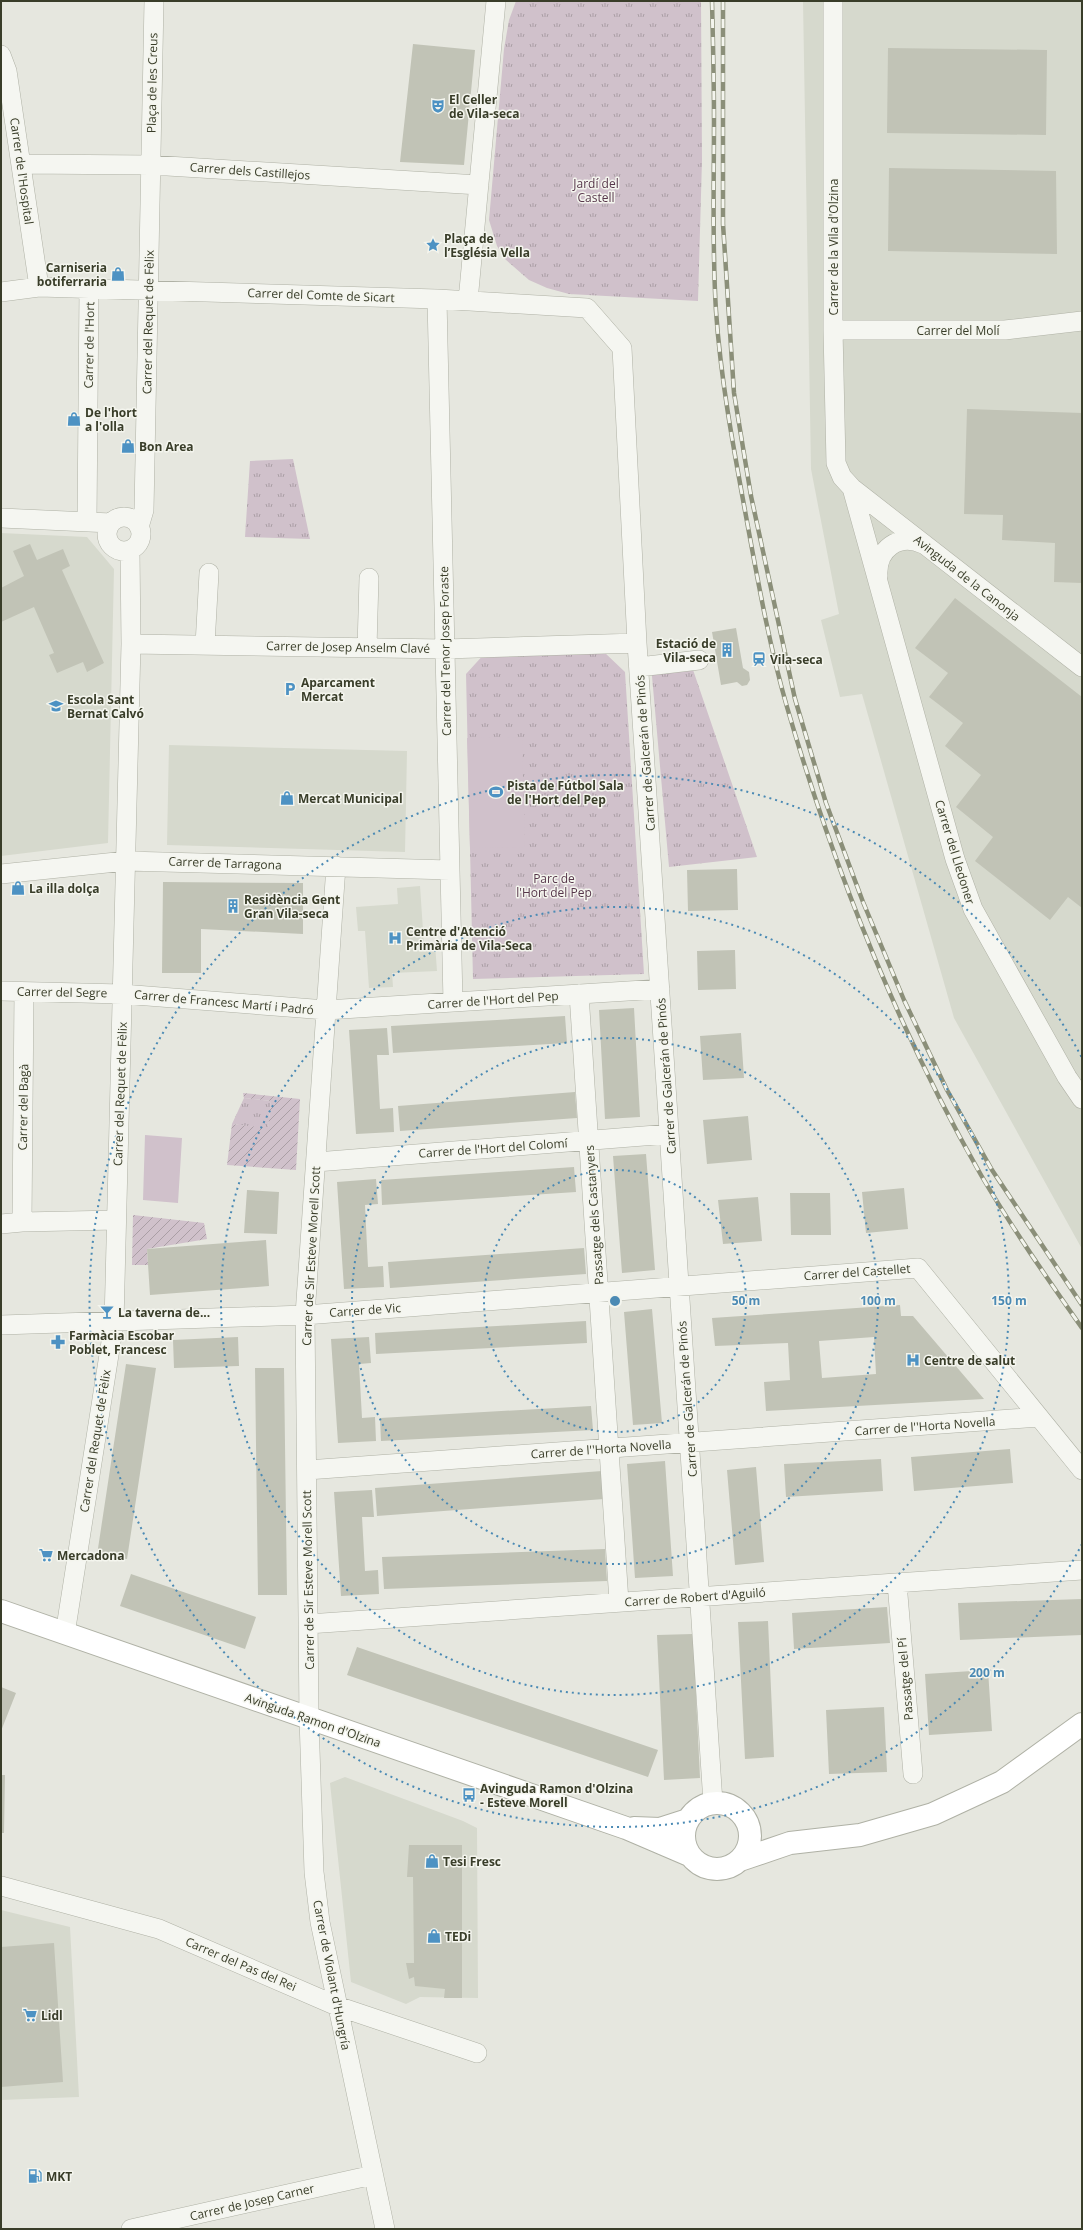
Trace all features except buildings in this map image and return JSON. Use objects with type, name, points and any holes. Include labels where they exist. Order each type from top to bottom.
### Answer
[{"type":"street","name":"Plaça de les Creus","points":[[150,165],[154,1]]},
{"type":"street","points":[[468,301],[496,1]]},
{"type":"street","name":"Carrer de la Vila d'Olzina","points":[[832,1],[834,450],[836,463],[842,476],[852,488]]},
{"type":"street","name":"Carrer de l'Hospital","points":[[1,55],[8,71],[39,287]]},
{"type":"street","name":"Carrer dels Castillejos","points":[[21,164],[150,165],[479,185]]},
{"type":"street","name":"Carrer del Requet de Fèlix","points":[[139,527],[144,510],[150,165]]},
{"type":"street","name":"Carrer del Comte de Sicart","points":[[1,292],[39,287],[437,299],[587,308],[622,348]]},
{"type":"street","name":"Carrer de l'Hort","points":[[87,521],[89,289]]},
{"type":"street","name":"Carrer del Tenor Josep Foraste","points":[[437,299],[452,1002]]},
{"type":"street","name":"Carrer del Molí","points":[[833,330],[1005,330],[1082,321]]},
{"type":"street","name":"Carrer de Galcerán de Pinós","points":[[622,348],[637,643],[713,1803]]},
{"type":"street","name":"Avinguda de la Canonja","points":[[852,488],[1082,667]]},
{"type":"street","name":"Carrer del Lledoner","points":[[852,488],[955,859],[973,909],[1067,1077],[1082,1099]]},
{"type":"street","points":[[1,518],[111,523]]},
{"type":"street","points":[[126,518],[136,523],[139,527],[140,538],[135,547],[130,551],[119,551],[110,544],[106,533],[111,523],[116,519],[126,518]]},
{"type":"street","name":"Carrer del Lledoner","points":[[878,583],[878,561],[890,546],[908,540],[925,545]]},
{"type":"street","name":"Carrer del Requet de Fèlix","points":[[65,1634],[114,1323],[131,644],[130,551]]},
{"type":"street","points":[[205,645],[209,573]]},
{"type":"street","points":[[367,648],[369,578]]},
{"type":"street","name":"Carrer de Josep Anselm Clavé","points":[[131,644],[445,649],[637,643]]},
{"type":"street","points":[[639,666],[699,660]]},
{"type":"street","name":"Carrer de Tarragona","points":[[1,874],[126,861],[450,870]]},
{"type":"street","name":"Carrer de Sir Esteve Morell Scott","points":[[309,1718],[306,1315],[336,866]]},
{"type":"street","name":"Carrer de l'Hort del Pep","points":[[326,1010],[660,990]]},
{"type":"street","name":"Carrer del Segre","points":[[1,991],[122,994]]},
{"type":"street","name":"Carrer del Bagà","points":[[22,1222],[24,992]]},
{"type":"street","name":"Carrer de Francesc Martí i Padró","points":[[122,994],[326,1010]]},
{"type":"street","name":"Passatge dels Castanyers","points":[[579,994],[619,1602]]},
{"type":"street","name":"Carrer de l'Hort del Colomí","points":[[316,1162],[669,1134]]},
{"type":"street","points":[[1,1224],[22,1222],[116,1220]]},
{"type":"street","name":"Carrer del Castellet","points":[[680,1285],[918,1268],[1082,1470]]},
{"type":"street","name":"Carrer de Vic","points":[[1,1325],[114,1323],[306,1315],[680,1285]]},
{"type":"street","name":"Carrer de l''Horta Novella","points":[[307,1470],[1039,1417]]},
{"type":"street","name":"Carrer de Robert d'Aguiló","points":[[308,1624],[1082,1570]]},
{"type":"street","name":"Passatge del Pí","points":[[897,1583],[913,1774]]},
{"type":"street","name":"Avinguda Ramon d'Olzina","points":[[1,1611],[626,1828],[689,1855]]},
{"type":"street","name":"Carrer de Violant d'Hungría","points":[[309,1718],[314,1872],[320,1922],[385,2229]]},
{"type":"street","points":[[740,1860],[749,1844],[748,1826],[743,1816],[735,1809],[725,1804],[713,1803],[698,1809],[688,1820],[684,1838],[689,1855],[700,1865],[714,1870],[728,1868],[740,1860],[790,1843],[860,1835],[933,1814],[1002,1782],[1068,1736],[1082,1724]]},
{"type":"street","name":"Avinguda Ramon d'Olzina","points":[[626,1828],[660,1829],[688,1820]]},
{"type":"street","points":[[748,1826],[769,1837],[790,1843]]},
{"type":"street","name":"Carrer del Pas del Rei","points":[[1,1886],[159,1929],[337,2006],[477,2053]]},
{"type":"street","name":"Carrer de Josep Carner","points":[[131,2229],[373,2175]]},
{"type":"shaded area","points":[[803,1],[1082,1],[1082,1249],[954,1018],[862,694],[840,697],[821,620],[839,614],[811,469]]},
{"type":"shaded area","name":"Escola Sant Bernat Calvó","points":[[1,533],[87,537],[114,569],[108,843],[1,856]]},
{"type":"shaded area","name":"Mercat Municipal","points":[[169,745],[407,751],[405,852],[167,845]]},
{"type":"shaded area","name":"Centre d'Atenció Primària de Vila-Seca","points":[[420,886],[424,945],[435,944],[437,971],[392,973],[393,987],[369,988],[365,931],[358,931],[356,907],[398,904],[397,888]]},
{"type":"shaded area","points":[[345,1777],[463,1821],[477,1828],[478,1998],[420,1997],[406,2004],[351,1982],[330,1783]]},
{"type":"shaded area","name":"Lidl","points":[[1,1910],[70,1927],[79,2097],[1,2100]]},
{"type":"green space","name":"Jardí del Castell","points":[[516,1],[701,1],[702,160],[698,301],[569,294],[547,288],[529,280],[505,259],[497,246],[489,220],[504,49],[509,20]]},
{"type":"green space","points":[[293,459],[310,539],[245,537],[250,461]]},
{"type":"green space","name":"Parc de l'Hort del Pep","points":[[486,652],[604,652],[625,672],[644,974],[473,979],[466,674]]},
{"type":"green space","points":[[690,661],[757,857],[669,867],[651,665]]},
{"type":"green space","name":"Pista de Fútbol Sala de l'Hort del Pep","points":[[522,737],[525,847],[470,848],[467,738]]},
{"type":"green space","points":[[243,1093],[300,1099],[296,1170],[227,1165],[232,1124],[268,1128],[271,1101],[244,1098]]},
{"type":"green space","points":[[244,1098],[271,1101],[268,1129],[232,1124]]},
{"type":"green space","points":[[145,1135],[182,1138],[178,1203],[143,1200]]},
{"type":"green space","points":[[133,1215],[204,1223],[207,1239],[147,1249],[148,1265],[132,1265]]},
{"type":"railway","points":[[712,1],[714,106],[714,264],[718,338],[729,420],[756,572],[770,640],[787,707],[805,768],[847,888],[870,947],[922,1063],[950,1119],[993,1195],[1030,1253],[1082,1328]]},
{"type":"railway","points":[[723,1],[723,224],[734,393],[751,496],[795,699],[826,803],[863,902],[904,1000],[947,1090],[992,1170],[1082,1305]]},
{"type":"place","name":"El Celler de Vila-seca","points":[[438,106]]},
{"type":"place","name":"Plaça de l’Església Vella","points":[[433,245]]},
{"type":"place","name":"Carniseria botiferraria","points":[[118,274]]},
{"type":"place","name":"De l'hort a l'olla","points":[[74,419]]},
{"type":"place","name":"Bon Area","points":[[128,446]]},
{"type":"place","name":"Estació de Vila-seca","points":[[727,650]]},
{"type":"place","name":"Vila-seca","points":[[759,659]]},
{"type":"place","name":"Aparcament Mercat","points":[[290,689]]},
{"type":"place","name":"Escola Sant Bernat Calvó","points":[[56,706]]},
{"type":"place","name":"Pista de Fútbol Sala de l'Hort del Pep","points":[[496,792]]},
{"type":"place","name":"Mercat Municipal","points":[[287,798]]},
{"type":"place","name":"La illa dolça","points":[[18,888]]},
{"type":"place","name":"Residència Gent Gran Vila-seca","points":[[233,906]]},
{"type":"place","name":"Centre d'Atenció Primària de Vila-Seca","points":[[395,938]]},
{"type":"place","name":"La taverna de...","points":[[107,1312]]},
{"type":"place","name":"Farmàcia Escobar Poblet, Francesc","points":[[58,1342]]},
{"type":"place","name":"Centre de salut","points":[[913,1360]]},
{"type":"place","name":"Mercadona","points":[[46,1555]]},
{"type":"place","name":"Avinguda Ramon d'Olzina - Esteve Morell","points":[[469,1795]]},
{"type":"place","name":"Tesi Fresc","points":[[432,1861]]},
{"type":"place","name":"TEDi","points":[[434,1936]]},
{"type":"place","name":"Lidl","points":[[30,2015]]},
{"type":"place","name":"MKT","points":[[35,2176]]}]
